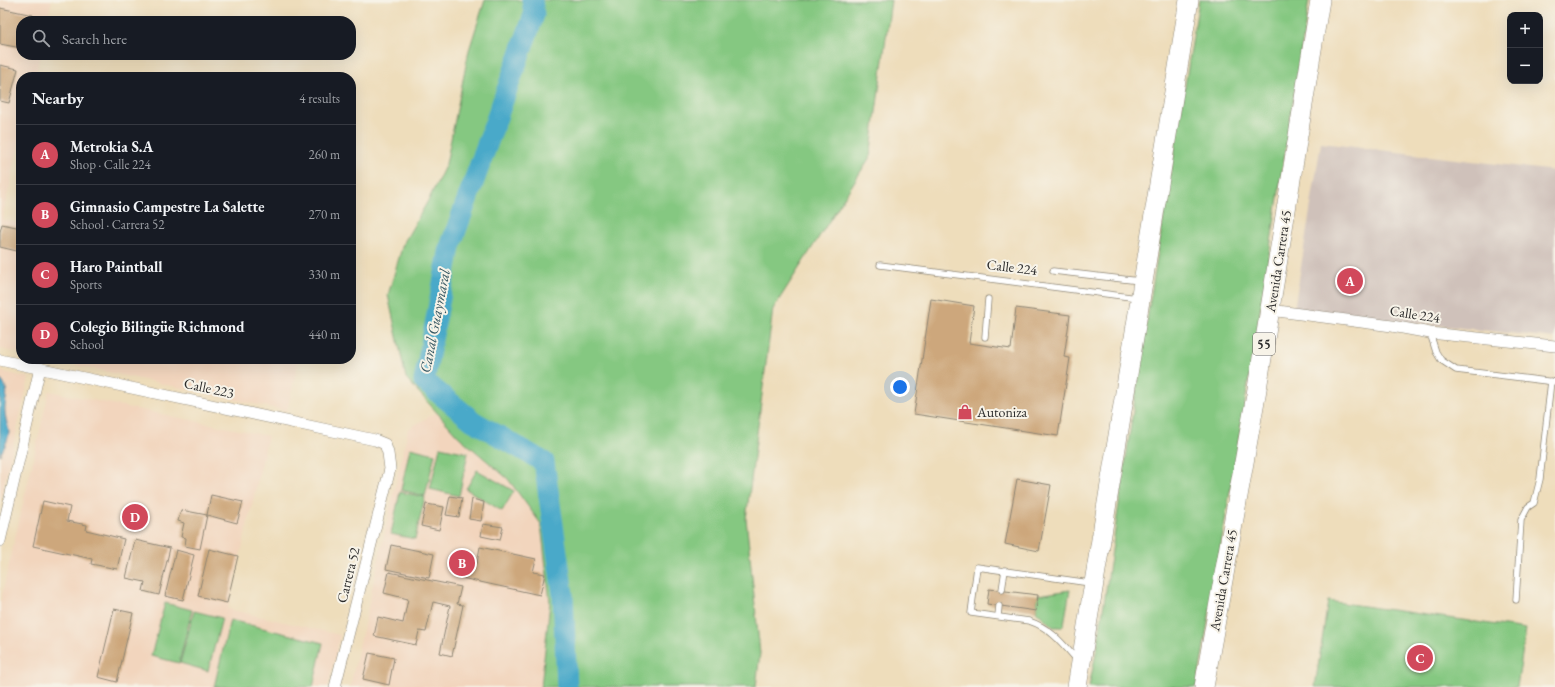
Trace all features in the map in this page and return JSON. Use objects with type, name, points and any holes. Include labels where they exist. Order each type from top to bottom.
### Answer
[{"type":"highway","points":[[1078,687],[1189,0]]},
{"type":"highway","name":"Avenida Carrera 45","points":[[1204,687],[1270,310],[1320,0]]},
{"type":"street","name":"Calle 224","points":[[1270,310],[1392,326],[1430,333],[1555,346]]},
{"type":"street","name":"Calle 223","points":[[0,360],[16,363]]},
{"type":"street","name":"Calle 223","points":[[20,364],[375,440],[385,444],[388,453],[390,470]]},
{"type":"street","points":[[0,541],[40,368]]},
{"type":"street","name":"Carrera 52","points":[[335,687],[390,470]]},
{"type":"lane","name":"Calle 224","points":[[880,265],[1142,290]]},
{"type":"lane","points":[[1053,271],[1142,290]]},
{"type":"lane","points":[[985,337],[988,299]]},
{"type":"lane","points":[[1430,333],[1438,356],[1456,370],[1553,381],[1537,495],[1534,503],[1528,507],[1522,520],[1516,600]]},
{"type":"lane","points":[[1081,665],[1057,637],[1043,627],[1030,621],[971,613],[977,567],[1094,584]]},
{"type":"lane","points":[[1002,590],[1005,570]]},
{"type":"lane","points":[[998,616],[999,606]]},
{"type":"shaded area","points":[[0,0],[52,0],[48,16],[16,16],[16,60],[39,60],[36,72],[16,72],[16,158],[2,219],[16,223],[16,352],[0,349]]},
{"type":"shaded area","points":[[1321,143],[1555,171],[1555,338],[1294,310]]},
{"type":"shaded area","points":[[72,364],[298,364],[287,411]]},
{"type":"shaded area","points":[[0,371],[29,378],[0,502]]},
{"type":"shaded area","points":[[49,391],[268,436],[228,609],[340,635],[328,687],[0,687],[0,603]]},
{"type":"shaded area","points":[[437,412],[458,436],[508,479],[541,524],[550,602],[541,687],[350,687],[408,429]]},
{"type":"green space","points":[[485,0],[891,0],[870,157],[773,309],[746,519],[760,653],[756,687],[541,687],[550,602],[541,524],[508,479],[458,436],[406,378],[388,295],[403,244],[429,199],[446,164],[469,50]]},
{"type":"green space","points":[[1199,0],[1309,0],[1258,325],[1197,687],[1089,687],[1098,643],[1145,332]]},
{"type":"green space","points":[[440,447],[468,453],[459,496],[430,489]]},
{"type":"green space","points":[[410,448],[435,454],[425,496],[401,490]]},
{"type":"green space","points":[[477,470],[514,491],[502,511],[466,489]]},
{"type":"green space","points":[[400,492],[425,497],[415,539],[391,534]]},
{"type":"green space","points":[[1070,590],[1064,624],[1061,627],[1053,627],[1036,611],[1038,595]]},
{"type":"green space","points":[[1328,601],[1526,629],[1517,687],[1315,687]]},
{"type":"green space","points":[[165,603],[192,610],[179,663],[151,656]]},
{"type":"green space","points":[[194,611],[222,618],[208,671],[180,663]]},
{"type":"green space","points":[[230,620],[323,643],[313,687],[214,687]]},
{"type":"water","points":[[0,379],[7,391],[5,415],[9,434],[0,455]]},
{"type":"building","points":[[0,8],[33,15],[16,16],[16,47],[0,44]]},
{"type":"building","points":[[0,65],[18,69],[9,103],[0,101]]},
{"type":"building","points":[[2,224],[16,227],[16,251],[0,247],[0,232]]},
{"type":"building","points":[[931,299],[974,306],[969,343],[1011,349],[1016,308],[1070,315],[1064,357],[1070,358],[1058,436],[914,414]]},
{"type":"building","points":[[1017,479],[1051,485],[1039,551],[1005,544]]},
{"type":"building","points":[[211,495],[243,502],[237,523],[207,515]]},
{"type":"building","points":[[450,496],[462,498],[459,517],[446,515]]},
{"type":"building","points":[[472,499],[484,502],[481,521],[469,519]]},
{"type":"building","points":[[43,501],[70,507],[67,521],[87,525],[86,530],[124,539],[117,569],[91,564],[92,559],[33,546]]},
{"type":"building","points":[[426,504],[444,507],[439,530],[421,526]]},
{"type":"building","points":[[181,510],[207,515],[200,549],[185,546],[186,538],[181,537],[184,523],[178,521]]},
{"type":"building","points":[[483,524],[503,527],[500,540],[481,536]]},
{"type":"building","points":[[135,540],[170,548],[159,595],[143,591],[145,582],[126,578]]},
{"type":"building","points":[[391,545],[434,554],[429,578],[386,569]]},
{"type":"building","points":[[480,547],[536,559],[533,572],[545,574],[540,595],[457,577],[460,559],[477,563]]},
{"type":"building","points":[[209,549],[238,556],[227,603],[198,596]]},
{"type":"building","points":[[176,550],[194,555],[183,600],[165,596]]},
{"type":"building","points":[[389,572],[461,587],[457,604],[463,605],[452,656],[440,653],[450,606],[433,602],[426,632],[419,631],[416,645],[374,636],[378,617],[403,623],[408,599],[384,593]]},
{"type":"building","points":[[989,589],[1038,595],[1036,611],[987,604]]},
{"type":"building","points":[[114,609],[133,613],[117,682],[98,677]]},
{"type":"building","points":[[369,653],[394,658],[389,685],[363,679]]},
{"type":"waterway","name":"Canal Guaymaral","points":[[532,0],[534,15],[450,247],[424,381],[473,421],[544,462],[563,594],[567,687]]},
{"type":"place","name":"Metrokia S.A","points":[[1350,281]]},
{"type":"place","name":"Autoniza","points":[[965,412]]},
{"type":"place","name":"Colegio Bilingüe Richmond","points":[[135,517]]},
{"type":"place","name":"Gimnasio Campestre La Salette","points":[[462,563]]},
{"type":"place","name":"Haro Paintball","points":[[1420,658]]}]
